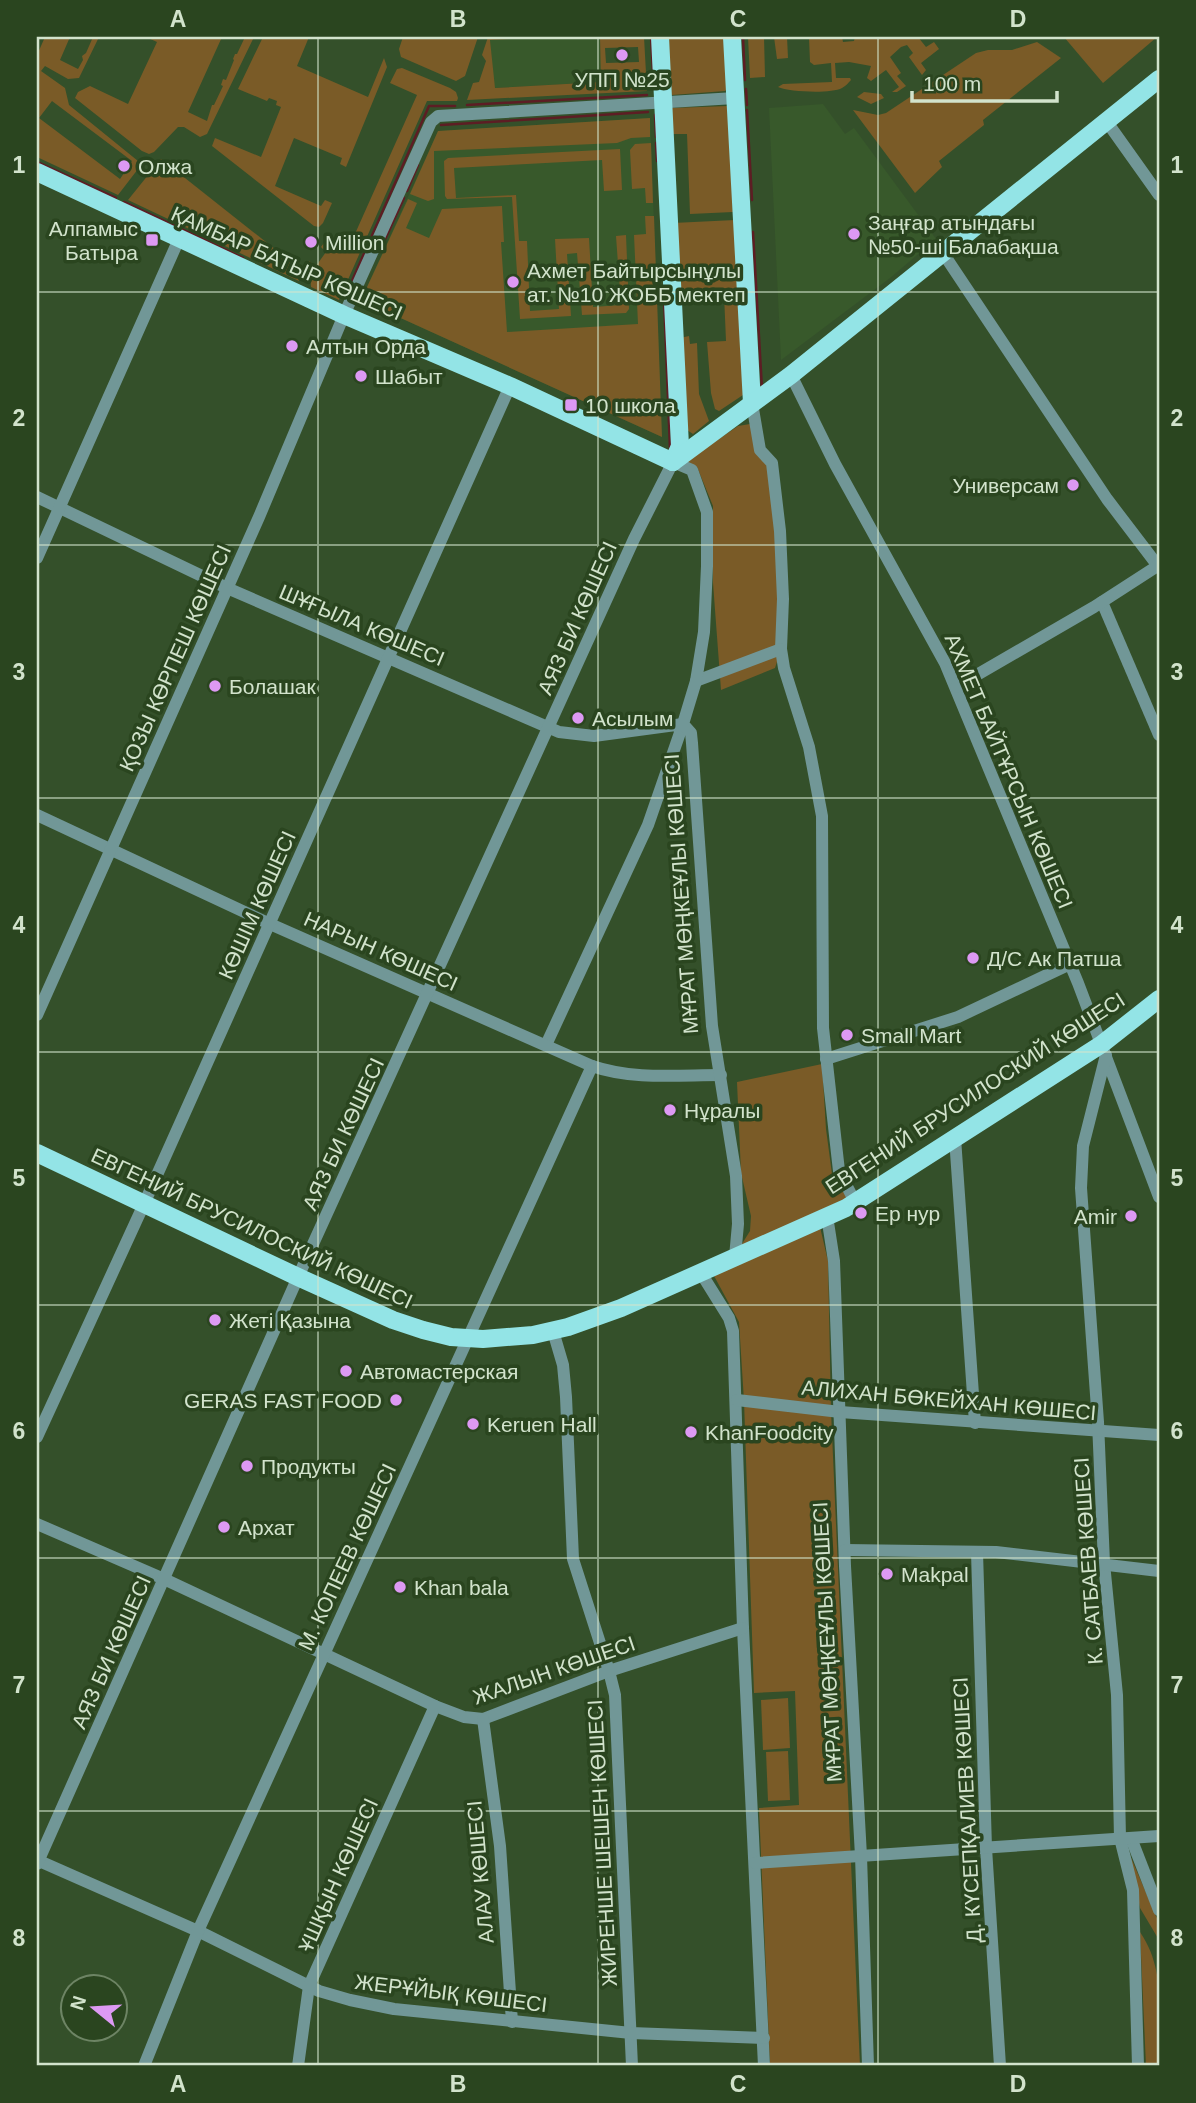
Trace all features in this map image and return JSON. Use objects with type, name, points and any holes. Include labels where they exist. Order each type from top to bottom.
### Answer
[{"type":"main road","points":[[660,37],[680,446],[673,461]]},
{"type":"main road","points":[[732,37],[752,403]]},
{"type":"main road","points":[[673,461],[791,374],[1159,79]]},
{"type":"main road","name":"ҚАМБАР БАТЫР КӨШЕСІ","points":[[37,172],[344,315],[510,386],[673,461]]},
{"type":"main road","points":[[679,434],[686,443],[694,446]]},
{"type":"main road","name":"ЕВГЕНИЙ БРУСИЛОСКИЙ КӨШЕСІ","points":[[37,1153],[298,1278],[393,1320],[423,1330],[469,1338],[508,1338],[553,1331],[621,1308],[855,1202],[955,1138],[1104,1049],[1159,999]]},
{"type":"street","points":[[664,102],[735,89]]},
{"type":"street","name":"ҚОЗЫ КӨРПЕШ КӨШЕСІ","points":[[37,1015],[227,588],[344,315],[434,118],[664,102]]},
{"type":"street","points":[[1107,122],[1159,195]]},
{"type":"street","points":[[37,558],[179,239]]},
{"type":"street","points":[[949,249],[947,259],[1003,339],[1107,499],[1159,565],[1102,602],[956,687]]},
{"type":"street","name":"АХМЕТ БАЙТҰРСЫН КӨШЕСІ","points":[[791,374],[835,464],[914,604],[956,687],[1104,1049],[1159,1197]]},
{"type":"street","name":"КӨШІМ КӨШЕСІ","points":[[37,1437],[145,1204],[510,386]]},
{"type":"street","points":[[752,403],[760,450],[772,463],[780,531],[783,599],[781,649],[784,668],[809,747],[822,816],[823,1028],[839,1171],[855,1202]]},
{"type":"street","name":"МҰРАТ МӨҢКЕҰЛЫ КӨШЕСІ","points":[[673,461],[692,470],[707,512],[704,632],[696,681],[683,724],[691,733],[712,1026],[736,1176],[736,1257]]},
{"type":"street","name":"АЯЗ БИ КӨШЕСІ","points":[[37,1861],[634,538],[673,461]]},
{"type":"street","name":"ШҰҒЫЛА КӨШЕСІ","points":[[37,497],[227,588],[389,656],[549,728],[594,736],[683,724]]},
{"type":"street","points":[[1102,602],[1159,735]]},
{"type":"street","points":[[696,681],[781,649]]},
{"type":"street","points":[[545,1045],[648,825],[683,724]]},
{"type":"street","name":"НАРЫН КӨШЕСІ","points":[[37,815],[270,924],[592,1066],[632,1074],[721,1074]]},
{"type":"street","points":[[827,1059],[958,1017],[1070,964]]},
{"type":"street","name":"К. САТБАЕВ КӨШЕСІ","points":[[1104,1049],[1087,1121],[1081,1167],[1104,1563],[1117,1695],[1126,1838],[1133,1891],[1138,2066]]},
{"type":"street","name":"М. КОПЕЕВ КӨШЕСІ","points":[[144,2066],[198,1931],[592,1066]]},
{"type":"street","points":[[955,1138],[975,1423]]},
{"type":"street","name":"МҰРАТ МӨҢКЕҰЛЫ КӨШЕСІ","points":[[827,1216],[834,1261],[868,2066]]},
{"type":"street","points":[[701,1273],[732,1324],[737,1400],[743,1628],[764,2066]]},
{"type":"street","name":"ЖИРЕНШЕ ШЕШЕН КӨШЕСІ","points":[[553,1331],[560,1350],[566,1397],[573,1559],[610,1671],[615,1695],[632,2066]]},
{"type":"street","name":"АЛИХАН БӨКЕЙХАН КӨШЕСІ","points":[[737,1400],[840,1412],[1159,1435]]},
{"type":"street","name":"ЖАЛЫН КӨШЕСІ","points":[[37,1524],[164,1579],[435,1706],[464,1717],[483,1719],[610,1671],[743,1628]]},
{"type":"street","points":[[845,1550],[977,1552],[1104,1563],[1159,1571]]},
{"type":"street","name":"Д. КҮСЕПҚАЛИЕВ КӨШЕСІ","points":[[977,1552],[986,1848],[1000,2066]]},
{"type":"street","name":"ҰШҚЫН КӨШЕСІ","points":[[298,2066],[309,1986],[435,1706]]},
{"type":"street","name":"АЛАУ КӨШЕСІ","points":[[483,1719],[499,1846],[512,2022]]},
{"type":"street","points":[[755,1863],[1159,1836]]},
{"type":"street","points":[[1126,1838],[1159,1910]]},
{"type":"street","name":"ЖЕРҰЙЫҚ КӨШЕСІ","points":[[37,1861],[198,1931],[309,1986],[349,2000],[394,2009],[631,2033],[764,2038]]},
{"type":"shaded area","points":[[45,37],[70,37],[60,60],[78,69],[93,37],[99,37],[79,78],[68,79],[45,66],[41,71],[65,88],[69,105],[138,161],[138,169],[118,195],[37,157],[37,55]],"holes":[[[52,101],[132,161],[120,179],[39,118]]]},
{"type":"shaded area","points":[[146,37],[222,37],[188,112],[207,121],[235,54],[245,37],[254,37],[207,134],[200,137],[184,127],[178,127],[149,154],[75,98],[78,92],[90,86],[128,104],[157,42]]},
{"type":"shaded area","points":[[263,37],[309,37],[297,66],[368,97],[384,58],[387,67],[346,167],[340,164],[342,158],[294,138],[275,186],[321,206],[325,200],[332,203],[319,227],[314,226],[212,146],[215,138],[261,157],[281,107],[276,105],[277,101],[269,98],[267,101],[238,89]]},
{"type":"shaded area","points":[[403,37],[478,37],[465,76],[456,81],[401,57],[399,49]]},
{"type":"shaded area","points":[[488,37],[545,37],[490,40],[495,88],[601,82],[600,37],[644,37],[647,91],[467,100],[473,83],[479,82],[486,61],[482,55]],"holes":[[[638,47],[639,62],[606,63],[605,48]]]},
{"type":"shaded area","points":[[600,37],[602,82],[494,88],[490,40]]},
{"type":"shaded area","points":[[664,37],[725,37],[727,89],[672,95],[668,93]]},
{"type":"shaded area","points":[[748,37],[764,37],[765,77],[750,78]]},
{"type":"shaded area","points":[[774,37],[787,37],[788,58],[777,59]]},
{"type":"shaded area","points":[[809,37],[842,37],[843,42],[854,41],[855,37],[918,37],[926,47],[934,42],[939,49],[921,63],[926,70],[922,75],[909,57],[913,53],[907,45],[890,57],[901,73],[897,76],[906,86],[897,92],[892,92],[899,87],[886,70],[871,81],[867,78],[871,66],[849,62],[835,63],[836,78],[851,80],[837,90],[810,92],[778,87],[783,84],[832,82],[831,63],[814,65],[810,62]]},
{"type":"shaded area","points":[[1064,37],[1157,37],[1103,83]]},
{"type":"shaded area","points":[[1037,42],[1061,58],[983,120],[984,125],[939,161],[942,167],[915,193],[853,110],[878,115],[886,113],[976,53],[1012,50]]},
{"type":"shaded area","points":[[402,68],[450,88],[456,92],[458,98],[457,101],[427,101],[339,300],[311,287],[309,261],[316,266],[326,252],[321,247],[329,236],[350,245],[417,95],[390,83],[397,69]]},
{"type":"shaded area","points":[[864,92],[881,94],[884,98],[871,104],[857,97]]},
{"type":"shaded area","name":"Заңғар атындағы №50-ші Балабақша","points":[[823,104],[845,134],[854,128],[936,239],[890,278],[781,360],[769,108]]},
{"type":"shaded area","points":[[728,106],[733,212],[690,214],[687,134],[668,134],[672,108]]},
{"type":"shaded area","name":"Ахмет Байтырсынұлы ат. №10 ЖОББ мектеп","points":[[650,118],[662,437],[361,300],[438,131]]},
{"type":"shaded area","points":[[650,118],[650,137],[631,138],[617,143],[434,151],[434,199],[428,201],[410,194],[438,131]]},
{"type":"shaded area","points":[[651,143],[653,203],[646,203],[645,188],[632,189],[630,150],[635,144]]},
{"type":"shaded area","points":[[620,149],[622,190],[604,191],[602,160],[454,168],[456,198],[516,195],[519,241],[527,241],[530,311],[559,309],[555,239],[589,238],[593,307],[621,305],[616,236],[626,235],[629,309],[626,313],[582,315],[577,253],[567,254],[571,316],[520,319],[512,197],[447,199],[444,161],[448,158]]},
{"type":"shaded area","points":[[161,159],[295,265],[299,270],[299,281],[128,200]]},
{"type":"shaded area","points":[[408,199],[417,203],[406,228],[429,238],[442,209],[502,206],[504,242],[501,242],[507,332],[638,324],[634,235],[646,234],[645,216],[654,216],[662,437],[361,300]]},
{"type":"shaded area","points":[[735,220],[743,395],[719,411],[715,409],[711,393],[707,342],[726,341],[724,294],[686,297],[677,293],[673,223]]},
{"type":"shaded area","points":[[689,336],[690,344],[697,343],[699,394],[709,421],[693,434],[687,430],[680,338]]},
{"type":"shaded area","points":[[756,423],[760,450],[772,463],[781,649],[775,668],[721,690],[713,583],[713,506],[697,467],[685,462],[738,426]]},
{"type":"shaded area","points":[[822,1064],[832,1174],[847,1198],[740,1247],[750,1231],[751,1216],[741,1173],[737,1082]]},
{"type":"shaded area","points":[[820,1227],[828,1261],[831,1411],[860,2066],[770,2066],[759,1808],[799,1805],[795,1691],[754,1693],[739,1322],[713,1274]]},
{"type":"shaded area","points":[[788,1698],[790,1748],[763,1750],[761,1700]]},
{"type":"shaded area","points":[[788,1751],[790,1800],[768,1801],[766,1752]]},
{"type":"shaded area","points":[[1129,1853],[1159,1923],[1159,1940],[1140,1908]]},
{"type":"shaded area","points":[[1140,1932],[1149,1947],[1158,1980],[1159,2066],[1146,2066]]},
{"type":"waterway","points":[[651,37],[654,89]]},
{"type":"waterway","points":[[743,37],[745,80]]},
{"type":"waterway","points":[[746,89],[747,105]]},
{"type":"waterway","points":[[467,105],[647,95]]},
{"type":"waterway","points":[[348,290],[429,106],[455,106]]},
{"type":"waterway","points":[[747,110],[752,200]]},
{"type":"waterway","points":[[441,125],[648,112]]},
{"type":"waterway","points":[[655,115],[656,137]]},
{"type":"waterway","points":[[656,143],[657,161]]},
{"type":"waterway","points":[[37,162],[116,198]]},
{"type":"waterway","points":[[407,191],[418,165]]},
{"type":"waterway","points":[[381,248],[404,198]]},
{"type":"waterway","points":[[124,202],[243,258]]},
{"type":"waterway","points":[[753,232],[762,389]]},
{"type":"waterway","points":[[664,298],[670,449]]},
{"type":"place","name":"УПП №25","points":[[622,55]]},
{"type":"place","name":"Олжа","points":[[124,166]]},
{"type":"place","name":"Заңғар атындағы №50-ші Балабақша","points":[[854,234]]},
{"type":"place","name":"Алпамыс Батыра","points":[[152,240]]},
{"type":"place","name":"Million","points":[[311,242]]},
{"type":"place","name":"Ахмет Байтырсынұлы ат. №10 ЖОББ мектеп","points":[[513,282]]},
{"type":"place","name":"Алтын Орда","points":[[292,346]]},
{"type":"place","name":"Шабыт","points":[[361,376]]},
{"type":"place","name":"10 школа","points":[[571,405]]},
{"type":"place","name":"Универсам","points":[[1073,485]]},
{"type":"place","name":"Болашак","points":[[215,686]]},
{"type":"place","name":"Асылым","points":[[578,718]]},
{"type":"place","name":"Д/С Ак Патша","points":[[973,958]]},
{"type":"place","name":"Small Mart","points":[[847,1035]]},
{"type":"place","name":"Нұралы","points":[[670,1110]]},
{"type":"place","name":"Ер нур","points":[[861,1213]]},
{"type":"place","name":"Amir","points":[[1131,1216]]},
{"type":"place","name":"Жеті Қазына","points":[[215,1320]]},
{"type":"place","name":"Автомастерская","points":[[346,1371]]},
{"type":"place","name":"GERAS FAST FOOD","points":[[396,1400]]},
{"type":"place","name":"Keruen Hall","points":[[473,1424]]},
{"type":"place","name":"KhanFoodcity","points":[[691,1432]]},
{"type":"place","name":"Продукты","points":[[247,1466]]},
{"type":"place","name":"Архат","points":[[224,1527]]},
{"type":"place","name":"Makpal","points":[[887,1574]]},
{"type":"place","name":"Khan bala","points":[[400,1587]]}]
